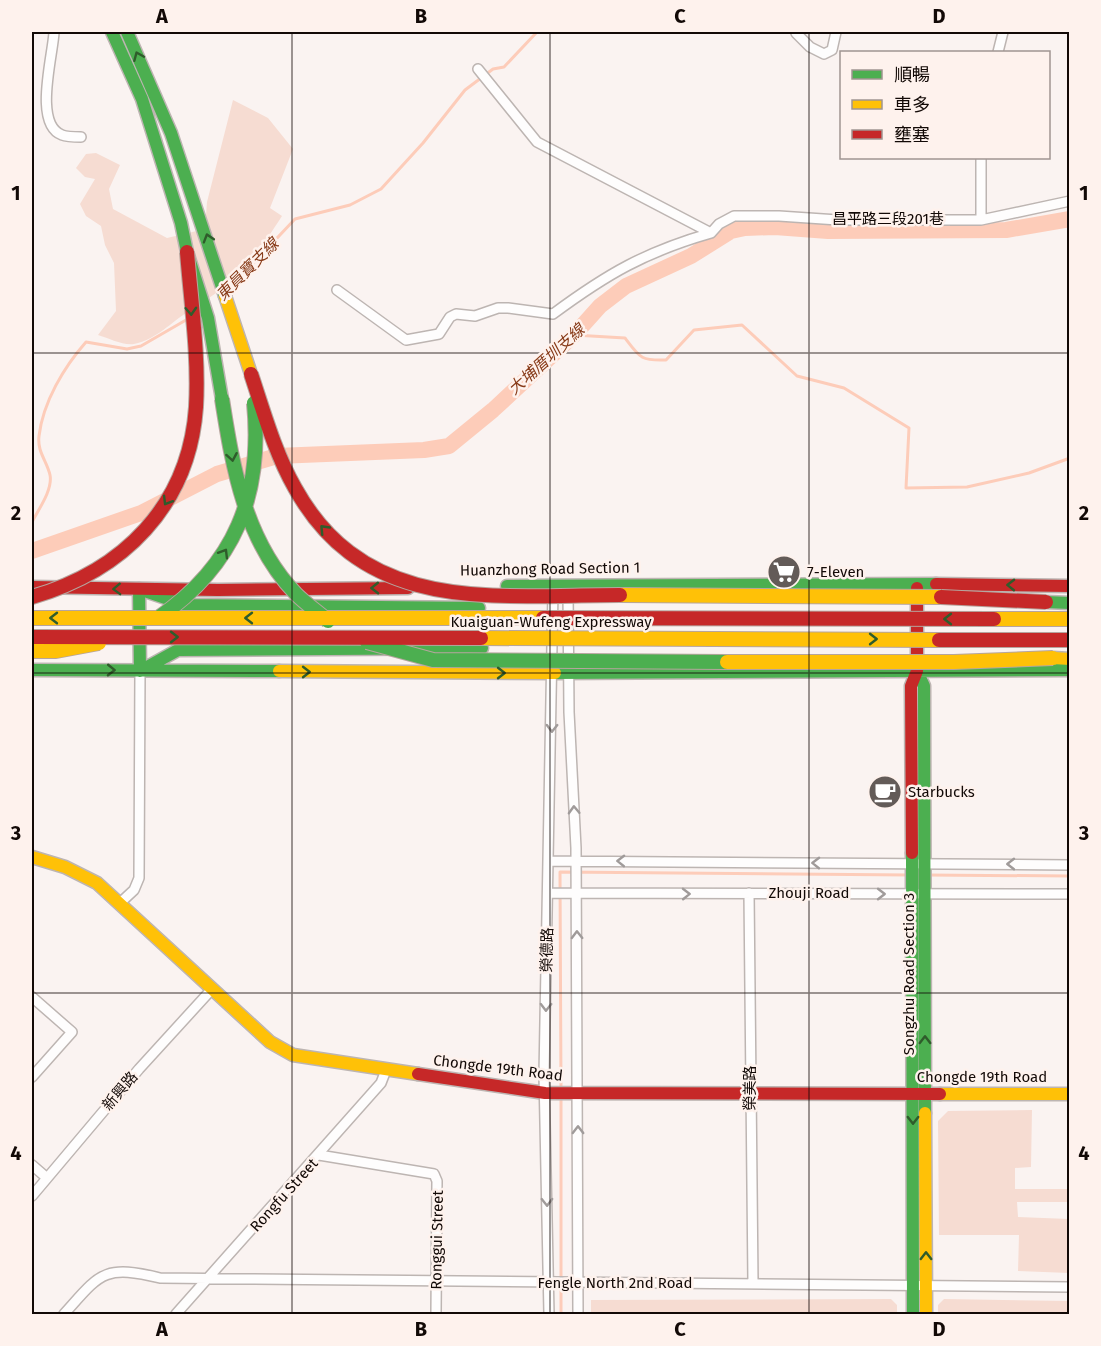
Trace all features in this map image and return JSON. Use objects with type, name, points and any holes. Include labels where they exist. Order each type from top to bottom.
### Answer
[{"type":"main road","points":[[112,32],[142,99],[208,318],[237,486],[256,536],[274,568],[297,595],[334,625],[370,644],[433,660],[954,662],[1053,658]]},
{"type":"main road","points":[[127,32],[171,133],[286,474],[299,498],[319,525],[342,547],[373,568],[421,587],[457,593],[860,595],[980,597],[1070,603]]},
{"type":"main road","points":[[32,597],[82,580],[109,565],[147,529],[173,491],[193,431],[195,401],[187,252]]},
{"type":"main road","points":[[32,651],[75,649],[134,632],[180,604],[211,573],[233,537],[252,489],[257,432],[251,374]]},
{"type":"main road","name":"Huanzhong Road Section 1","points":[[32,587],[139,589],[917,584],[1070,586]]},
{"type":"main road","name":"Songzhu Road Section 3","points":[[917,584],[917,671],[911,686],[919,864],[920,1285],[926,1314]]},
{"type":"main road","points":[[140,671],[139,589],[186,605],[479,608],[980,607],[1046,602]]},
{"type":"main road","name":"Kuaiguan-Wufeng Expressway","points":[[32,618],[1070,619]]},
{"type":"main road","name":"Kuaiguan-Wufeng Expressway","points":[[32,637],[1070,640]]},
{"type":"main road","points":[[140,671],[178,650],[482,648],[962,651],[1070,659]]},
{"type":"main road","points":[[32,670],[553,673],[1070,670]]},
{"type":"main road","name":"Chongde 19th Road","points":[[32,857],[85,875],[120,903],[270,1042],[293,1055],[544,1093],[1070,1094]]},
{"type":"main road","name":"Songzhu Road Section 3","points":[[913,1314],[920,1285]]},
{"type":"street","points":[[54,32],[46,113],[51,125],[61,135],[81,137]]},
{"type":"street","points":[[796,33],[810,47],[824,54],[832,50],[836,32]]},
{"type":"street","points":[[998,51],[1003,32]]},
{"type":"street","points":[[478,69],[537,142],[711,233]]},
{"type":"street","points":[[981,159],[981,220]]},
{"type":"street","name":"昌平路三段201巷","points":[[337,290],[400,337],[414,340],[439,334],[450,317],[456,314],[475,316],[498,308],[553,314],[601,278],[668,245],[711,233],[719,224],[734,216],[838,220],[981,220],[1070,201]]},
{"type":"street","name":"榮德路","points":[[549,1314],[544,1093],[556,893],[548,861],[553,586]]},
{"type":"street","name":"榮德路","points":[[568,586],[576,869],[578,1314]]},
{"type":"street","points":[[120,903],[134,890],[139,878],[140,671]]},
{"type":"street","name":"Zhouji Road","points":[[548,861],[576,869],[919,864],[1070,865]]},
{"type":"street","name":"Zhouji Road","points":[[556,893],[1070,894]]},
{"type":"street","name":"榮美路","points":[[749,893],[753,1283]]},
{"type":"street","name":"新興路","points":[[32,1196],[139,1069],[212,989]]},
{"type":"street","points":[[32,997],[72,1032],[32,1077]]},
{"type":"street","name":"Rongfu Street","points":[[176,1314],[210,1279],[381,1083],[386,1070]]},
{"type":"street","name":"Ronggui Street","points":[[319,1155],[434,1174],[437,1181],[436,1314]]},
{"type":"street","points":[[32,1165],[47,1178]]},
{"type":"street","name":"Fengle North 2nd Road","points":[[64,1314],[96,1278],[131,1271],[160,1278],[210,1279],[1070,1287]]},
{"type":"shaded area","points":[[233,100],[268,118],[293,149],[270,208],[282,216],[252,259],[232,280],[156,335],[142,342],[130,344],[98,335],[116,311],[114,263],[105,245],[101,226],[86,216],[80,204],[95,179],[85,177],[76,168],[86,154],[96,153],[120,165],[109,189],[113,209],[167,238],[205,229],[207,202]]},
{"type":"shaded area","points":[[1032,1110],[1031,1167],[1015,1168],[1015,1189],[1069,1189],[1069,1202],[1017,1202],[1018,1217],[1069,1219],[1069,1273],[1018,1271],[1019,1235],[939,1235],[938,1121],[948,1111]]},
{"type":"shaded area","points":[[891,1299],[897,1305],[897,1314],[591,1314],[591,1300]]},
{"type":"shaded area","points":[[944,1299],[1069,1301],[1069,1314],[938,1314],[938,1305]]},
{"type":"waterway","name":"東員寶支線","points":[[230,288],[295,219],[350,205],[381,189],[423,143],[465,90],[493,69],[504,67],[537,32]]},
{"type":"waterway","name":"大埔厝圳支線","points":[[32,551],[141,513],[217,474],[277,456],[424,450],[449,446],[493,410],[574,335],[600,306],[626,286],[691,256],[731,231],[775,227],[828,231],[1006,230],[1070,219]]},
{"type":"waterway","name":"東員寶支線","points":[[32,522],[47,493],[50,481],[49,470],[39,447],[41,423],[56,386],[78,352],[86,342],[127,349],[141,346],[186,320]]},
{"type":"waterway","points":[[574,335],[625,338],[642,357],[651,360],[666,360],[694,330],[742,325],[797,376],[844,388],[909,428],[906,488],[967,487],[1029,473],[1070,458]]},
{"type":"waterway","points":[[561,1091],[560,872],[909,875]]},
{"type":"waterway","points":[[927,875],[1070,876]]},
{"type":"waterway","points":[[561,1097],[561,1314]]},
{"type":"traffic: fast","points":[[112,32],[142,99],[181,223],[187,252],[208,318],[222,399]]},
{"type":"traffic: fast","points":[[127,32],[171,133],[225,296]]},
{"type":"traffic: fast","points":[[222,399],[231,452],[244,503],[264,551],[296,594],[328,621]]},
{"type":"traffic: fast","points":[[158,618],[185,597],[207,575],[225,551],[238,525],[248,497],[254,468],[256,436],[254,403]]},
{"type":"traffic: fast","points":[[507,586],[936,584]]},
{"type":"traffic: fast","points":[[139,589],[140,671]]},
{"type":"traffic: fast","points":[[139,589],[186,605],[479,608]]},
{"type":"traffic: fast","points":[[1046,602],[1070,603]]},
{"type":"traffic: fast","points":[[367,642],[433,660],[727,662]]},
{"type":"traffic: fast","points":[[140,671],[178,650],[482,648]]},
{"type":"traffic: fast","points":[[32,670],[279,671]]},
{"type":"traffic: fast","points":[[555,673],[1070,670]]},
{"type":"traffic: fast","points":[[917,671],[924,686],[925,1113]]},
{"type":"traffic: fast","points":[[912,853],[913,1314]]},
{"type":"traffic: slow","points":[[225,296],[251,374]]},
{"type":"traffic: slow","points":[[620,595],[941,597]]},
{"type":"traffic: slow","points":[[32,618],[543,618]]},
{"type":"traffic: slow","points":[[994,619],[1070,619]]},
{"type":"traffic: slow","points":[[481,638],[939,640]]},
{"type":"traffic: slow","points":[[32,651],[56,651],[99,643]]},
{"type":"traffic: slow","points":[[1053,658],[1070,659]]},
{"type":"traffic: slow","points":[[727,662],[954,662],[1053,658]]},
{"type":"traffic: slow","points":[[279,671],[555,673]]},
{"type":"traffic: slow","points":[[32,857],[65,867],[97,883],[270,1042],[293,1055],[418,1074]]},
{"type":"traffic: slow","points":[[940,1094],[1070,1094]]},
{"type":"traffic: slow","points":[[925,1113],[926,1314]]},
{"type":"traffic: jam","points":[[32,597],[65,585],[95,570],[122,552],[165,504],[180,475],[191,443],[197,388],[196,349],[187,252]]},
{"type":"traffic: jam","points":[[251,374],[276,447],[295,488],[324,529],[358,559],[396,578],[437,589],[481,595],[620,595]]},
{"type":"traffic: jam","points":[[936,584],[1070,586]]},
{"type":"traffic: jam","points":[[32,587],[218,590],[408,588]]},
{"type":"traffic: jam","points":[[912,853],[911,686],[917,671],[917,588]]},
{"type":"traffic: jam","points":[[941,597],[1046,602]]},
{"type":"traffic: jam","points":[[543,618],[994,619]]},
{"type":"traffic: jam","points":[[32,637],[481,638]]},
{"type":"traffic: jam","points":[[939,640],[1070,640]]},
{"type":"traffic: jam","points":[[418,1074],[545,1093],[940,1094]]},
{"type":"place","name":"7-Eleven","points":[[784,572]]},
{"type":"place","name":"Starbucks","points":[[885,792]]}]
